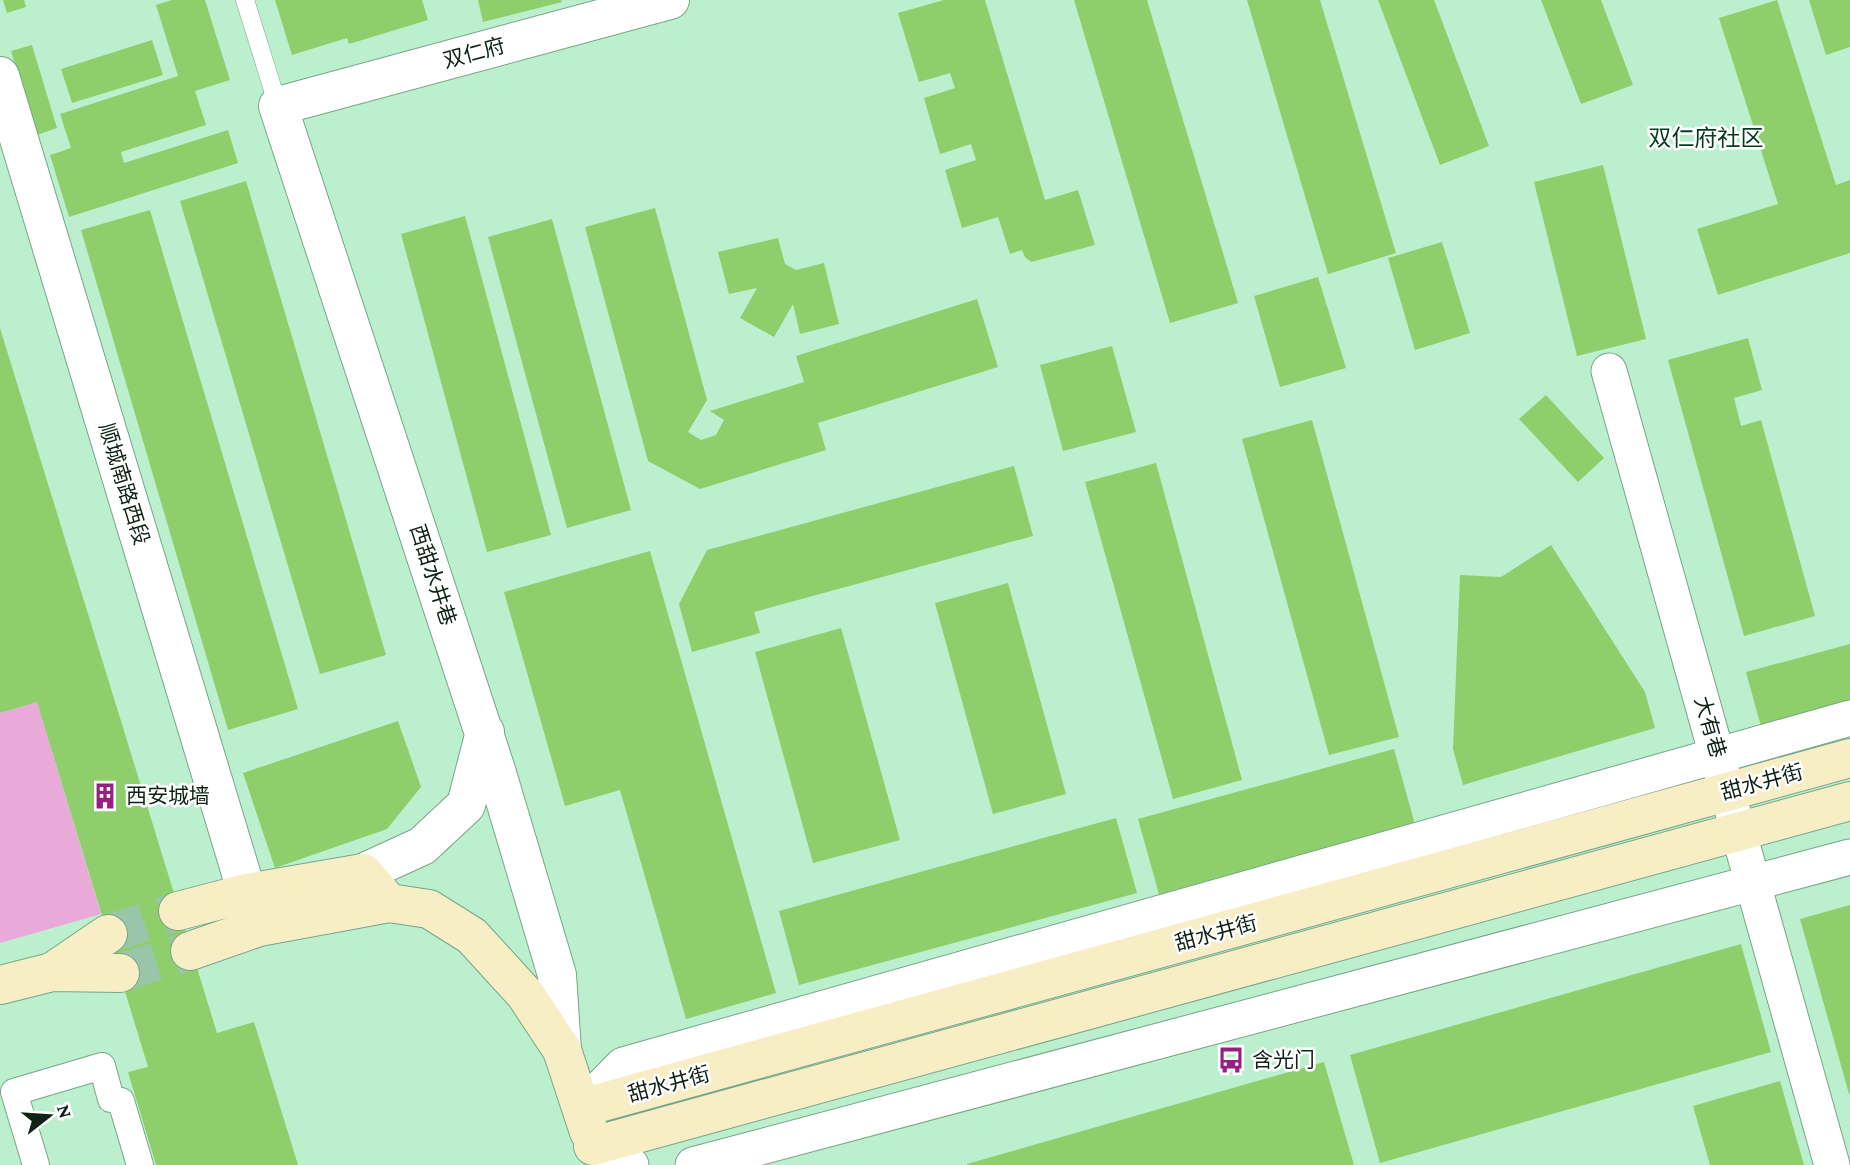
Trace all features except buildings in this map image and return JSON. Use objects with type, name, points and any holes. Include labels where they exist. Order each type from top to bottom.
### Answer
[{"type":"main road","name":"甜水井街","points":[[581,1108],[1850,758]]},
{"type":"main road","name":"甜水井街","points":[[595,1156],[1850,801]]},
{"type":"main road","points":[[178,911],[247,893],[363,873],[389,903]]},
{"type":"main road","points":[[191,951],[259,927],[389,903],[429,909],[472,936],[525,994],[562,1050],[595,1156]]},
{"type":"main road","points":[[52,972],[108,934]]},
{"type":"main road","points":[[0,985],[52,972],[120,974]]},
{"type":"street","name":"双仁府","points":[[278,106],[670,0]]},
{"type":"street","name":"顺城南路西段","points":[[0,76],[247,893]]},
{"type":"street","name":"西甜水井巷","points":[[278,106],[485,732],[556,975],[562,1050]]},
{"type":"street","name":"大有巷","points":[[1609,371],[1832,1165]]},
{"type":"street","points":[[581,1108],[623,1065],[1850,718]]},
{"type":"street","points":[[363,873],[422,846],[466,805],[485,732]]},
{"type":"street","points":[[693,1165],[1850,857]]},
{"type":"street","points":[[36,1165],[14,1092],[102,1066],[111,1099],[121,1101],[140,1165]]},
{"type":"street","points":[[595,1156],[631,1165]]},
{"type":"lane","points":[[245,0],[278,106]]},
{"type":"shaded area","points":[[37,702],[101,914],[0,943],[0,713]]},
{"type":"tunnel","points":[[108,934],[178,911]]},
{"type":"tunnel","points":[[120,973],[190,951]]},
{"type":"place","name":"西安城墙","points":[[105,796]]},
{"type":"place","name":"含光门","points":[[1231,1060]]},
{"type":"district","name":"双仁府社区","points":[[1706,138]]}]
